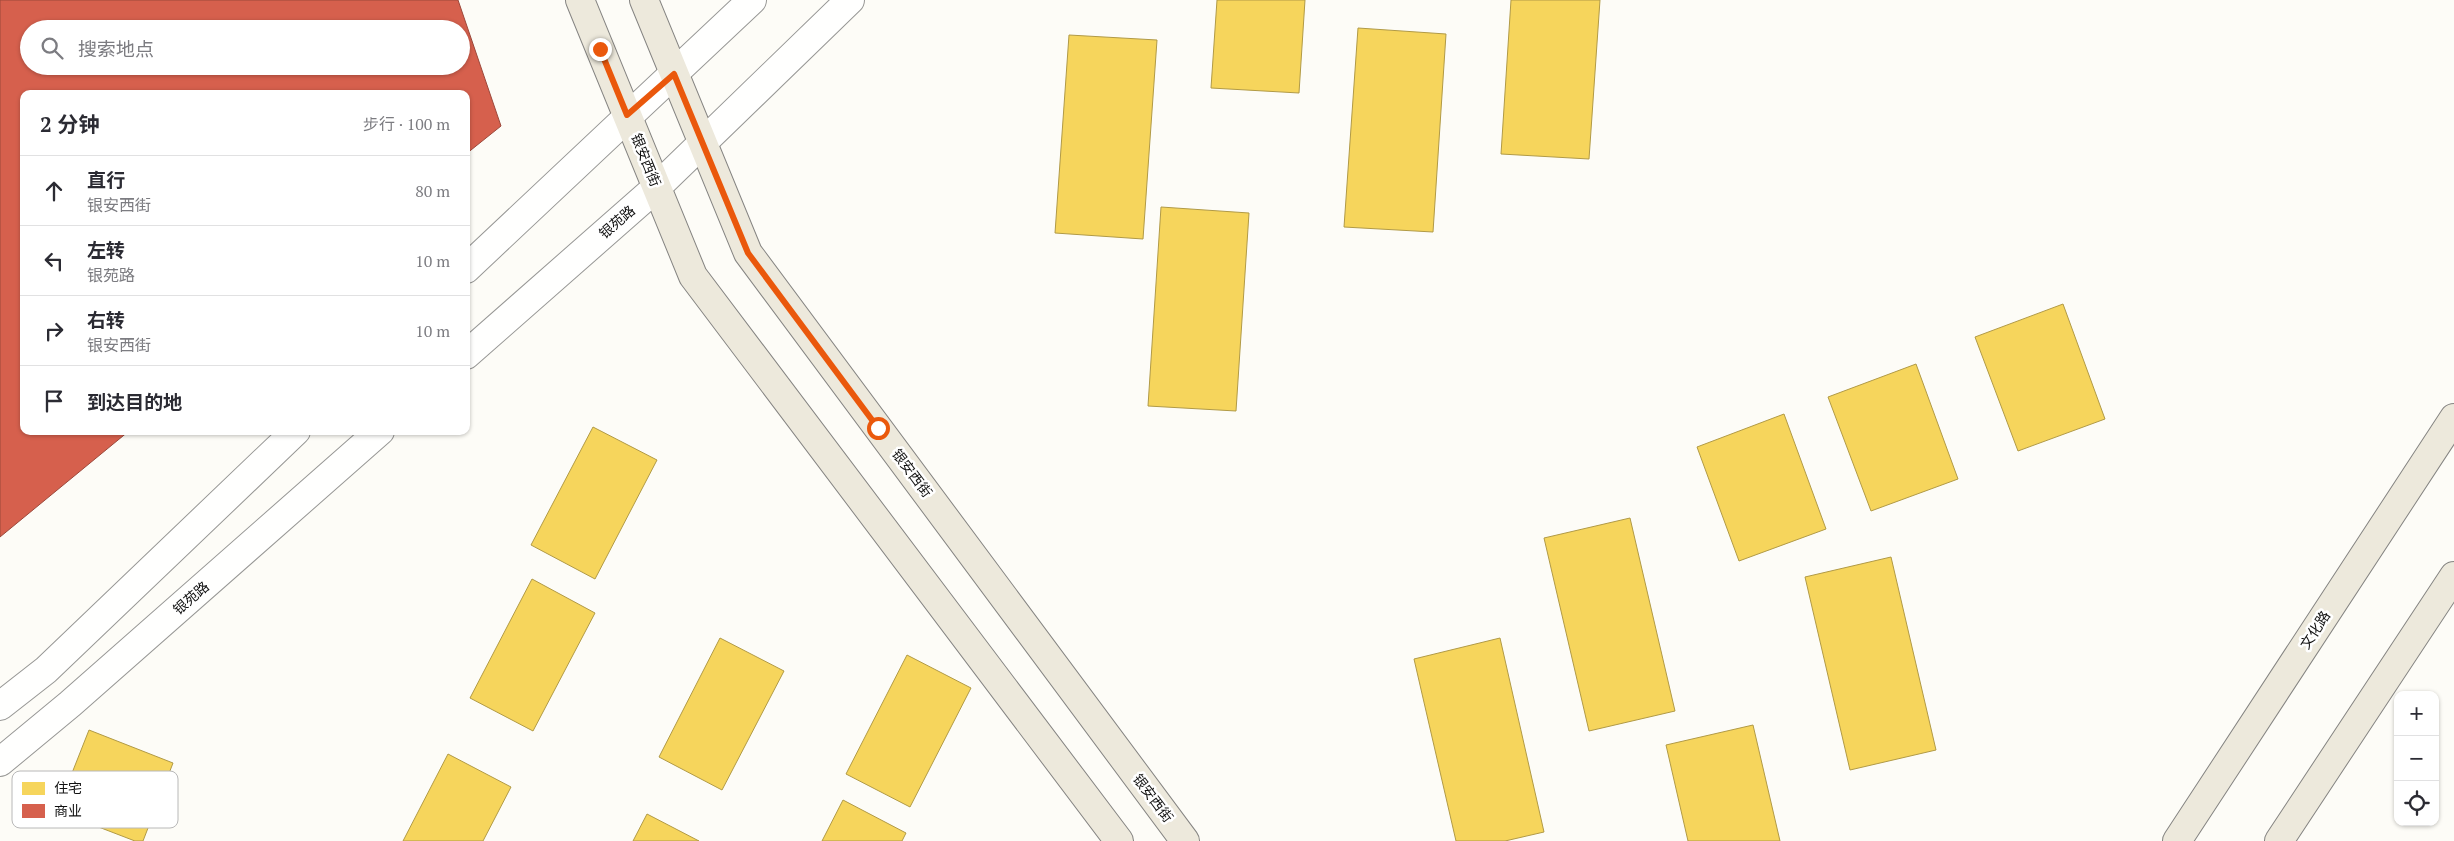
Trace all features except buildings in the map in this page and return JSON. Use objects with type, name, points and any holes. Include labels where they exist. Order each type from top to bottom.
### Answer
[{"type":"main road","name":"银安西街","points":[[580,0],[693,276],[1119,841]]},
{"type":"main road","name":"银安西街","points":[[644,0],[748,253],[1185,841]]},
{"type":"main road","name":"文化路","points":[[2177,841],[2454,418]]},
{"type":"main road","points":[[2279,841],[2454,576]]},
{"type":"street","points":[[470,265],[627,115],[674,74],[752,0]]},
{"type":"street","name":"银苑路","points":[[470,351],[657,187],[850,0]]},
{"type":"street","points":[[0,706],[46,670],[292,435]]},
{"type":"street","name":"银苑路","points":[[0,762],[70,704],[375,435]]},
{"type":"route","points":[[600,49],[627,115],[674,74],[748,253],[878,428]]}]
